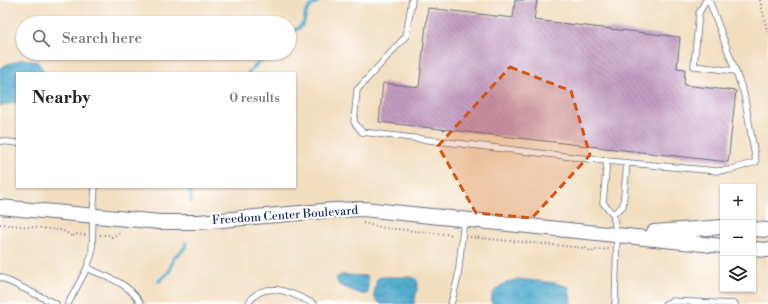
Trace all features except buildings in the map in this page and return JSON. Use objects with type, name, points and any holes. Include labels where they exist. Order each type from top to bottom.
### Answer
[{"type":"street","name":"Freedom Center Boulevard","points":[[0,207],[160,222],[199,222],[334,210],[363,209],[464,218],[720,246]]},
{"type":"street","name":"Freedom Center Boulevard","points":[[618,235],[720,227]]},
{"type":"street","points":[[756,229],[768,230]]},
{"type":"street","points":[[756,249],[768,250]]},
{"type":"lane","points":[[412,0],[406,36],[357,90],[354,122],[362,132],[607,161],[717,171],[729,170],[756,162],[744,94],[707,0]]},
{"type":"lane","points":[[707,0],[699,13],[694,66],[735,71]]},
{"type":"lane","points":[[0,141],[16,143]]},
{"type":"lane","points":[[607,161],[603,203],[613,214],[618,235],[615,304]]},
{"type":"lane","points":[[613,214],[623,206],[627,163]]},
{"type":"lane","points":[[68,304],[87,268],[92,253],[95,188]]},
{"type":"lane","points":[[451,304],[458,277],[464,218]]},
{"type":"lane","points":[[87,268],[116,280],[131,290],[140,304]]},
{"type":"lane","points":[[0,278],[56,304]]},
{"type":"lane","points":[[248,304],[256,295],[275,289],[290,292],[314,304]]},
{"type":"lane","points":[[665,304],[672,301],[736,304]]},
{"type":"path","points":[[760,0],[768,34]]},
{"type":"path","points":[[0,224],[60,230],[66,232],[72,237],[75,234]]},
{"type":"path","points":[[487,238],[585,248],[592,252],[594,250]]},
{"type":"highlighted area","points":[[510,67],[571,91],[590,155],[532,218],[476,213],[438,146]]},
{"type":"water","points":[[20,60],[38,62],[44,72],[16,72],[16,102],[0,106],[0,68]]},
{"type":"water","points":[[342,275],[367,276],[368,293],[364,295],[339,285],[336,279]]},
{"type":"water","points":[[381,277],[411,277],[415,279],[418,285],[414,304],[381,304],[378,302],[375,299],[374,294],[377,279]]},
{"type":"water","points":[[518,279],[555,283],[569,287],[571,304],[492,304],[491,299],[495,290],[503,284]]},
{"type":"waterway","points":[[296,30],[304,22],[306,12],[312,5],[321,0]]},
{"type":"waterway","points":[[249,72],[263,60]]},
{"type":"waterway","points":[[190,188],[191,202]]},
{"type":"waterway","points":[[159,281],[169,272],[174,257],[180,253],[185,247],[186,243]]}]
